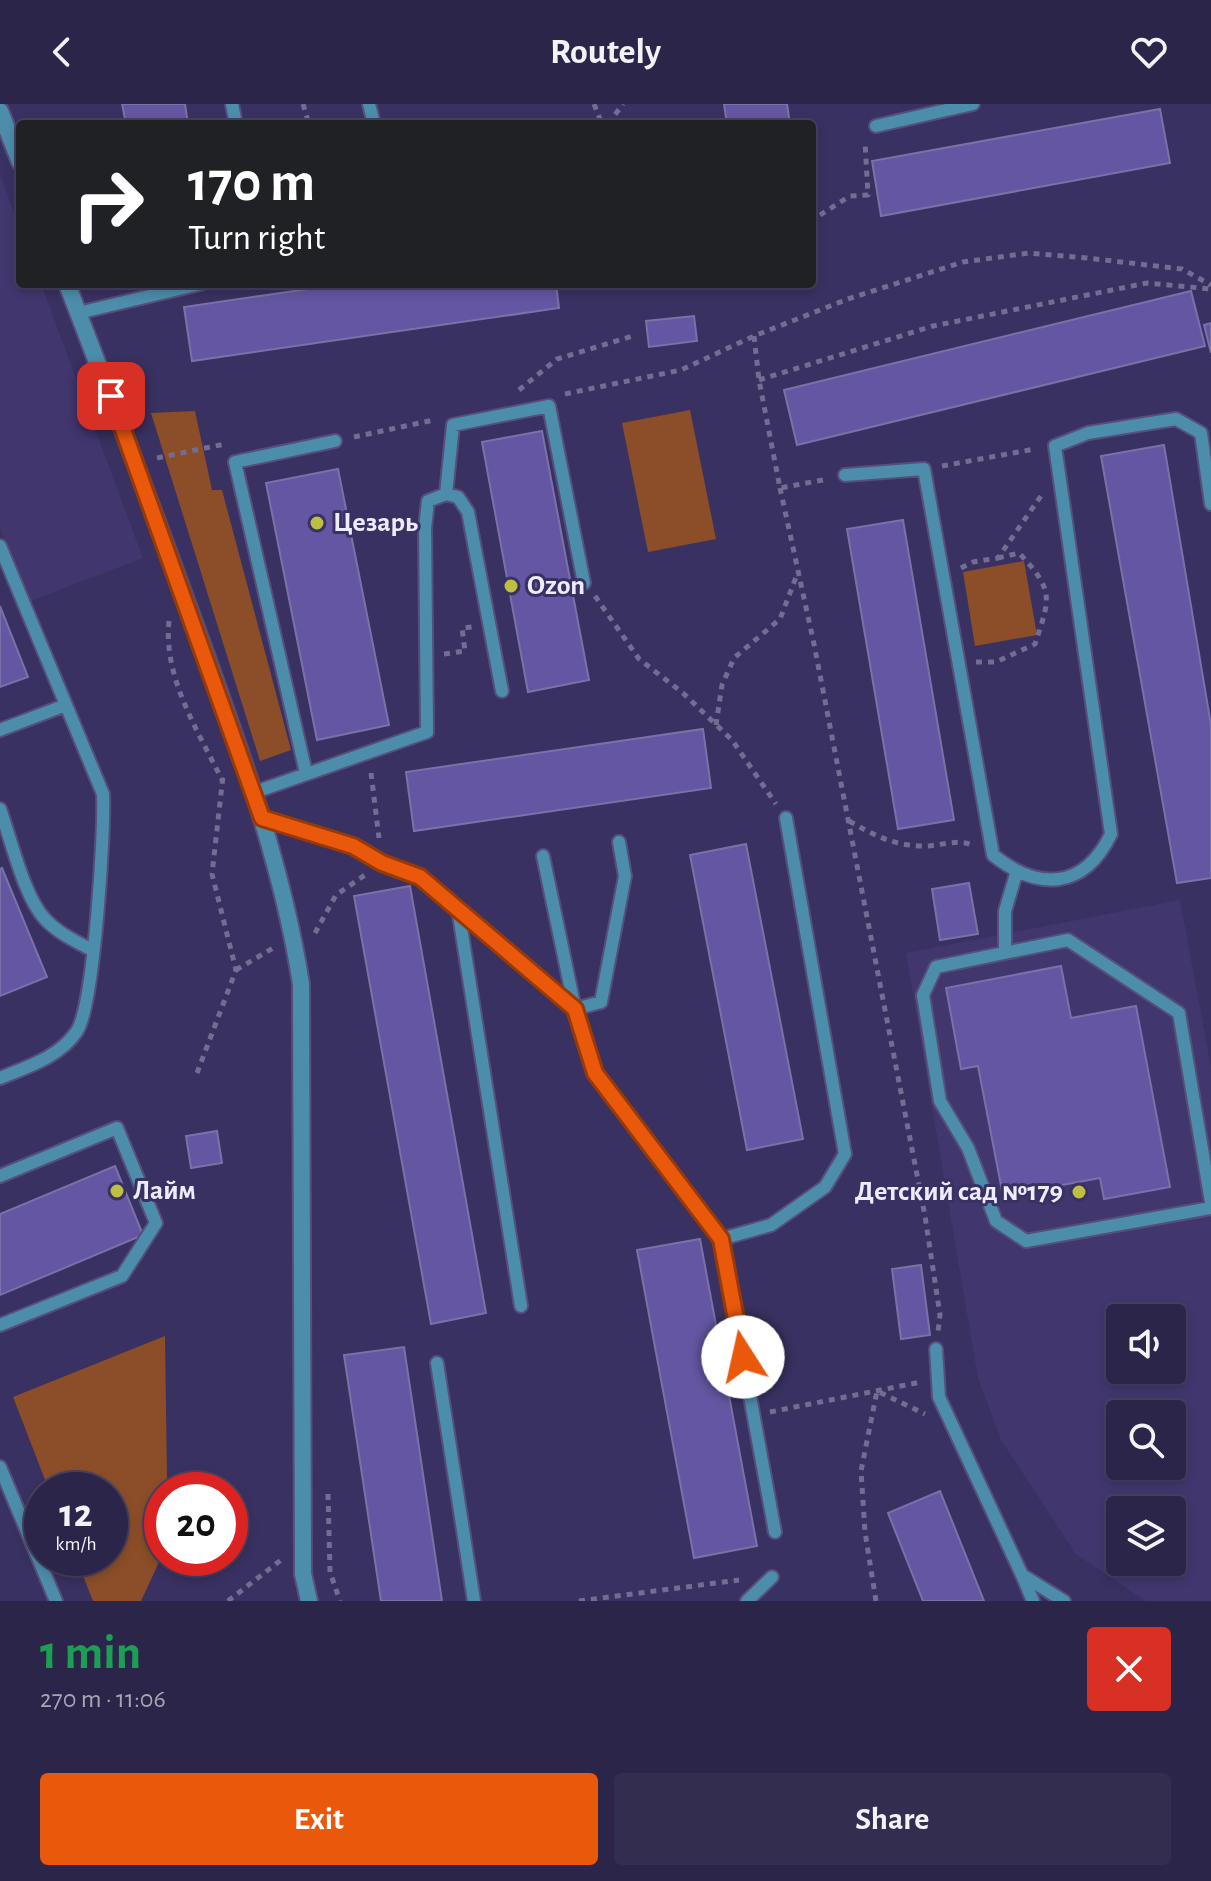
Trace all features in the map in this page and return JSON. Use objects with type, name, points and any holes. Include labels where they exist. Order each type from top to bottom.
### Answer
[{"type":"street","points":[[0,111],[16,152]]},
{"type":"street","points":[[69,288],[255,792],[294,938],[301,984],[303,1574],[309,1601]]},
{"type":"lane","points":[[876,126],[973,104]]},
{"type":"lane","points":[[78,313],[183,288]]},
{"type":"lane","points":[[446,494],[453,425],[549,406],[584,583]]},
{"type":"lane","points":[[845,475],[924,469],[993,855],[1016,874],[1047,881],[1071,876],[1092,864],[1111,834],[1055,446],[1088,433],[1176,419],[1206,434],[1211,504]]},
{"type":"lane","points":[[306,773],[235,462],[335,441]]},
{"type":"lane","points":[[255,792],[427,732],[425,528],[428,501],[446,494],[458,497],[468,512],[502,691]]},
{"type":"lane","points":[[0,546],[103,794],[105,823],[87,998],[79,1029],[65,1046],[39,1063],[0,1078]]},
{"type":"lane","points":[[0,730],[66,705]]},
{"type":"lane","points":[[0,809],[43,917],[60,933],[92,950]]},
{"type":"lane","points":[[262,818],[353,846],[382,863],[420,877],[575,1009]]},
{"type":"lane","points":[[721,1239],[771,1225],[825,1187],[845,1154],[786,818]]},
{"type":"lane","points":[[575,1009],[601,1002],[625,876],[619,842]]},
{"type":"lane","points":[[543,856],[575,1009],[595,1073],[721,1239],[775,1532]]},
{"type":"lane","points":[[1005,951],[1005,911],[1016,874]]},
{"type":"lane","points":[[458,909],[521,1306]]},
{"type":"lane","points":[[1211,1202],[1179,1013],[1068,940],[936,967],[923,995],[940,1101],[968,1148],[996,1221],[1026,1241],[1211,1208]]},
{"type":"lane","points":[[0,1176],[117,1128],[156,1223],[122,1276],[0,1325]]},
{"type":"lane","points":[[936,1349],[939,1397],[1033,1601]]},
{"type":"lane","points":[[437,1363],[474,1601]]},
{"type":"lane","points":[[0,1467],[56,1601]]},
{"type":"lane","points":[[1022,1575],[1064,1601]]},
{"type":"lane","points":[[747,1601],[772,1577]]},
{"type":"path","points":[[609,120],[623,104]]},
{"type":"path","points":[[820,215],[850,196],[868,195],[864,129],[876,126]]},
{"type":"path","points":[[572,392],[681,370],[754,336],[848,299],[963,262],[1029,253],[1182,269],[1211,287]]},
{"type":"path","points":[[759,380],[933,326],[1147,283],[1211,287]]},
{"type":"path","points":[[508,398],[557,359],[636,335]]},
{"type":"path","points":[[754,336],[759,380],[925,1216],[940,1315],[936,1349]]},
{"type":"path","points":[[354,437],[440,419]]},
{"type":"path","points":[[924,469],[1055,446]]},
{"type":"path","points":[[998,558],[1059,469]]},
{"type":"path","points":[[780,488],[845,475]]},
{"type":"path","points":[[945,584],[951,574],[973,562],[1019,553],[1039,574],[1049,601],[1035,644],[996,662],[959,662]]},
{"type":"path","points":[[716,725],[722,685],[734,658],[780,619],[799,571]]},
{"type":"path","points":[[584,583],[639,659],[683,693],[732,740],[786,818]]},
{"type":"path","points":[[171,611],[168,637],[178,688],[222,781]]},
{"type":"path","points":[[462,628],[465,651]]},
{"type":"path","points":[[197,1073],[236,970],[212,874],[222,781],[234,735]]},
{"type":"path","points":[[848,820],[886,843],[924,846],[963,842],[993,855]]},
{"type":"path","points":[[310,921],[315,946]]},
{"type":"path","points":[[236,970],[294,938]]},
{"type":"path","points":[[774,1411],[894,1387]]},
{"type":"path","points":[[877,1391],[954,1429]]},
{"type":"path","points":[[876,1601],[865,1532],[861,1471],[877,1391]]},
{"type":"path","points":[[328,1481],[330,1572],[340,1601]]},
{"type":"path","points":[[228,1601],[275,1563],[329,1537]]},
{"type":"path","points":[[579,1601],[772,1577]]},
{"type":"shaded area","points":[[0,175],[16,218],[16,288],[42,288],[143,558],[28,602],[0,528]]},
{"type":"shaded area","points":[[690,410],[716,539],[648,552],[622,423]]},
{"type":"shaded area","points":[[195,411],[212,490],[222,490],[291,750],[260,761],[151,413]]},
{"type":"shaded area","points":[[1024,561],[1037,635],[975,646],[963,572]]},
{"type":"shaded area","name":"Детский сад №179","points":[[1180,900],[1211,1067],[1211,1601],[1146,1601],[1109,1576],[1186,1576],[1186,1496],[1106,1496],[1106,1574],[1076,1554],[1001,1440],[978,1378],[906,953]]},
{"type":"shaded area","points":[[165,1336],[167,1472],[144,1472],[144,1576],[153,1576],[141,1601],[93,1601],[83,1576],[128,1576],[128,1472],[42,1472],[13,1397]]},
{"type":"building","points":[[122,104],[185,104],[187,120],[125,120]]},
{"type":"building","points":[[724,104],[787,104],[789,120],[726,120]]},
{"type":"building","points":[[1160,109],[1170,163],[881,216],[872,161]]},
{"type":"building","points":[[315,288],[556,288],[559,308],[192,361],[184,307]]},
{"type":"building","points":[[1191,291],[1205,346],[797,445],[784,390]]},
{"type":"building","points":[[694,316],[697,341],[649,347],[646,321]]},
{"type":"building","points":[[1211,323],[1211,353],[1204,325]]},
{"type":"building","points":[[542,431],[589,680],[528,692],[482,442]]},
{"type":"building","points":[[1164,445],[1211,725],[1211,878],[1177,883],[1101,456]]},
{"type":"building","points":[[338,469],[389,725],[317,740],[266,483]]},
{"type":"building","points":[[903,520],[954,820],[898,829],[847,529]]},
{"type":"building","points":[[0,606],[28,677],[0,687]]},
{"type":"building","points":[[703,729],[711,788],[414,831],[406,772]]},
{"type":"building","points":[[746,844],[803,1139],[747,1150],[690,855]]},
{"type":"building","points":[[0,869],[47,977],[0,996]]},
{"type":"building","points":[[969,883],[978,934],[940,940],[932,889]]},
{"type":"building","points":[[410,886],[486,1313],[431,1324],[354,896]]},
{"type":"building","points":[[1061,966],[1071,1018],[1136,1006],[1170,1187],[1104,1199],[1100,1178],[1003,1196],[978,1066],[961,1069],[946,988]]},
{"type":"building","points":[[217,1131],[222,1163],[191,1168],[186,1136]]},
{"type":"building","points":[[115,1166],[143,1235],[0,1295],[0,1214]]},
{"type":"building","points":[[700,1239],[757,1546],[694,1558],[637,1250]]},
{"type":"building","points":[[921,1265],[930,1335],[901,1339],[892,1269]]},
{"type":"building","points":[[404,1347],[442,1601],[381,1601],[344,1355]]},
{"type":"building","points":[[940,1491],[984,1601],[923,1601],[888,1513]]},
{"type":"place","name":"Цезарь","points":[[317,523]]},
{"type":"place","name":"Ozon","points":[[511,586]]},
{"type":"place","name":"Лайм","points":[[117,1191]]},
{"type":"place","name":"Детский сад №179","points":[[1079,1192]]},
{"type":"route","points":[[111,396],[262,818],[353,846],[382,863],[420,877],[575,1009],[595,1073],[669,1175],[721,1239],[743,1357]]}]
